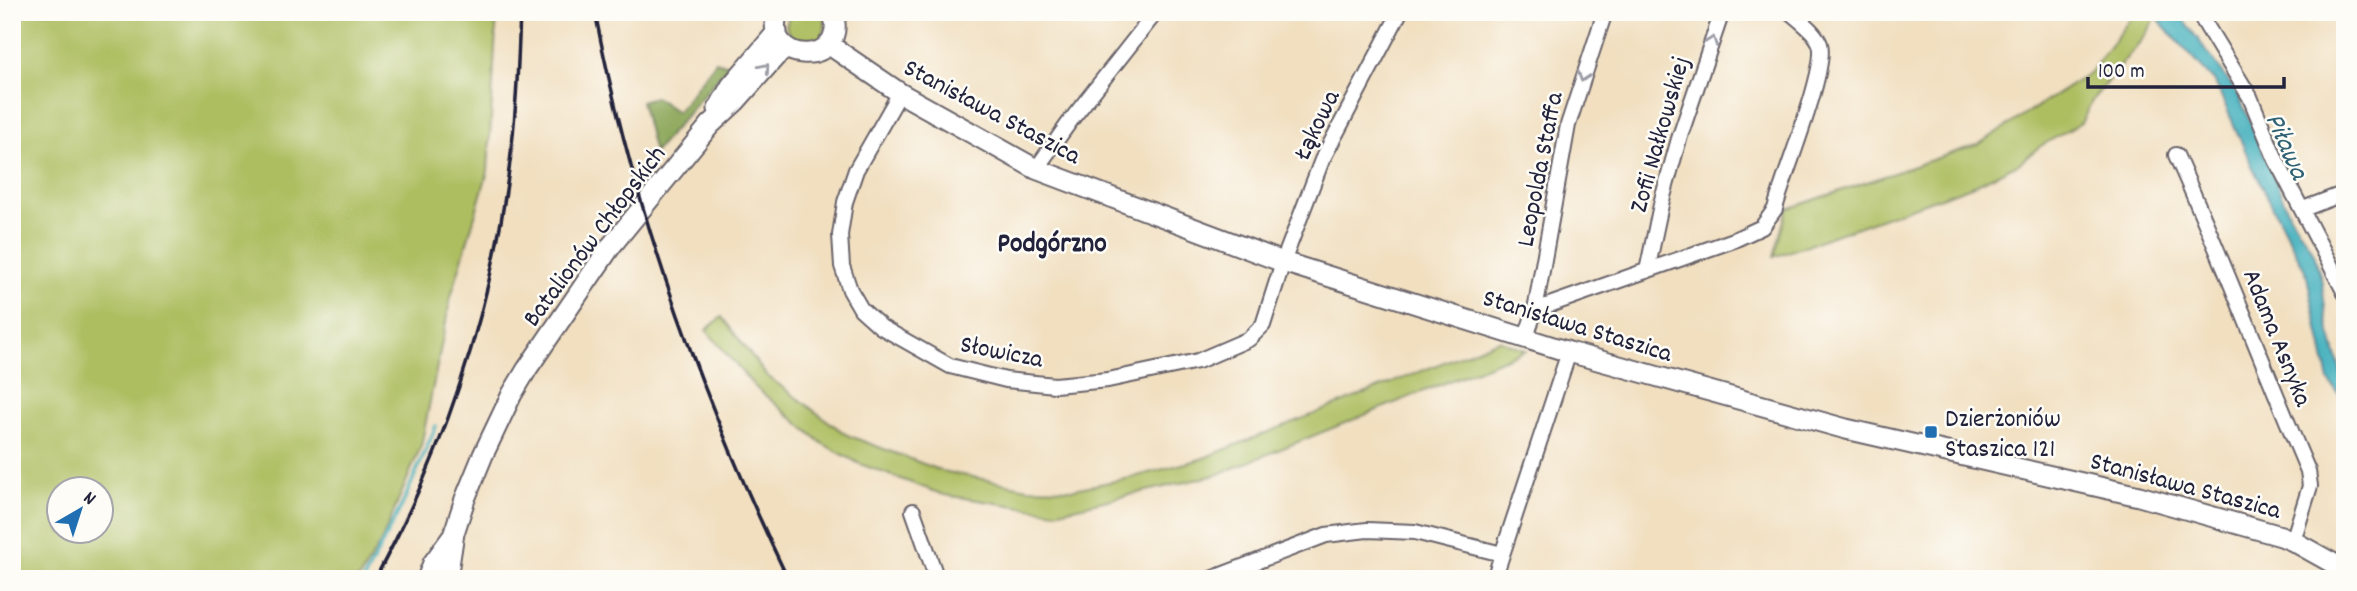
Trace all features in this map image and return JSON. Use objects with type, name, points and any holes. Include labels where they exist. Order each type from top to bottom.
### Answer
[{"type":"main road","points":[[778,12],[776,25],[782,40],[795,52],[813,54],[828,44],[835,29],[833,12]]},
{"type":"main road","name":"Batalionów Chłopskich","points":[[445,579],[449,572],[454,533],[482,455],[527,369],[596,265],[710,125],[731,86],[782,40]]},
{"type":"main road","name":"Stanisława Staszica","points":[[828,44],[900,93],[1037,169],[1283,262],[1569,352],[1846,429],[2138,496],[2293,541],[2345,570]]},
{"type":"main road","name":"Batalionów Chłopskich","points":[[427,579],[433,563],[454,533]]},
{"type":"street","points":[[1037,169],[1071,120],[1156,12]]},
{"type":"street","name":"Łąkowa","points":[[1283,262],[1322,160],[1400,12]]},
{"type":"street","name":"Leopolda Staffa","points":[[1526,337],[1535,310],[1568,125],[1605,12]]},
{"type":"street","name":"Zofii Nałkowskiej","points":[[1647,271],[1662,200],[1679,139],[1722,12]]},
{"type":"street","points":[[1535,310],[1762,227],[1774,209],[1820,69],[1820,43],[1790,12]]},
{"type":"street","points":[[2198,12],[2250,97],[2276,160],[2345,293]]},
{"type":"street","name":"Słowicza","points":[[900,93],[856,170],[848,191],[840,235],[842,265],[850,290],[861,309],[881,327],[950,366],[1006,380],[1055,385],[1108,380],[1198,361],[1249,339],[1263,325],[1283,262]]},
{"type":"street","name":"Adama Asnyka","points":[[2176,155],[2213,236],[2245,321],[2308,471],[2310,486],[2293,541]]},
{"type":"street","points":[[2303,209],[2345,193]]},
{"type":"street","points":[[1494,579],[1569,352]]},
{"type":"street","points":[[913,511],[937,579]]},
{"type":"street","points":[[1220,577],[1326,535],[1367,530],[1415,532],[1502,554]]},
{"type":"green space","points":[[12,12],[497,12],[488,171],[451,297],[421,446],[382,540],[359,579],[12,579]]},
{"type":"green space","points":[[790,12],[822,12],[825,22],[820,38],[805,43],[791,36],[786,26]]},
{"type":"green space","points":[[2135,12],[2148,12],[2156,17],[2144,37],[2093,99],[2081,123],[2039,147],[2020,163],[1977,184],[1774,257],[1787,209],[1979,144],[2090,73]]},
{"type":"green space","points":[[716,61],[729,65],[654,153],[641,101],[655,97],[677,112]]},
{"type":"green space","points":[[722,317],[766,375],[847,435],[942,471],[1028,488],[1074,489],[1130,478],[1201,459],[1499,340],[1526,350],[1216,475],[1056,512],[944,495],[860,464],[823,444],[754,386],[706,330]]},
{"type":"water","points":[[2151,12],[2178,12],[2238,94],[2290,215],[2314,253],[2322,282],[2326,317],[2345,388],[2345,403],[2329,381],[2306,272],[2253,168],[2215,82]]},
{"type":"waterway","points":[[364,579],[403,503],[436,426]]},
{"type":"railway","points":[[375,579],[422,484],[442,434],[460,384],[489,281],[511,156],[520,12]]},
{"type":"railway","points":[[595,12],[629,159],[673,302],[726,442],[788,579]]},
{"type":"place","name":"Dzierżoniów Staszica 121","points":[[1931,432]]},
{"type":"district","name":"Podgórzno","points":[[1052,241]]},
{"type":"water label","name":"Piława","points":[[2289,145]]}]
